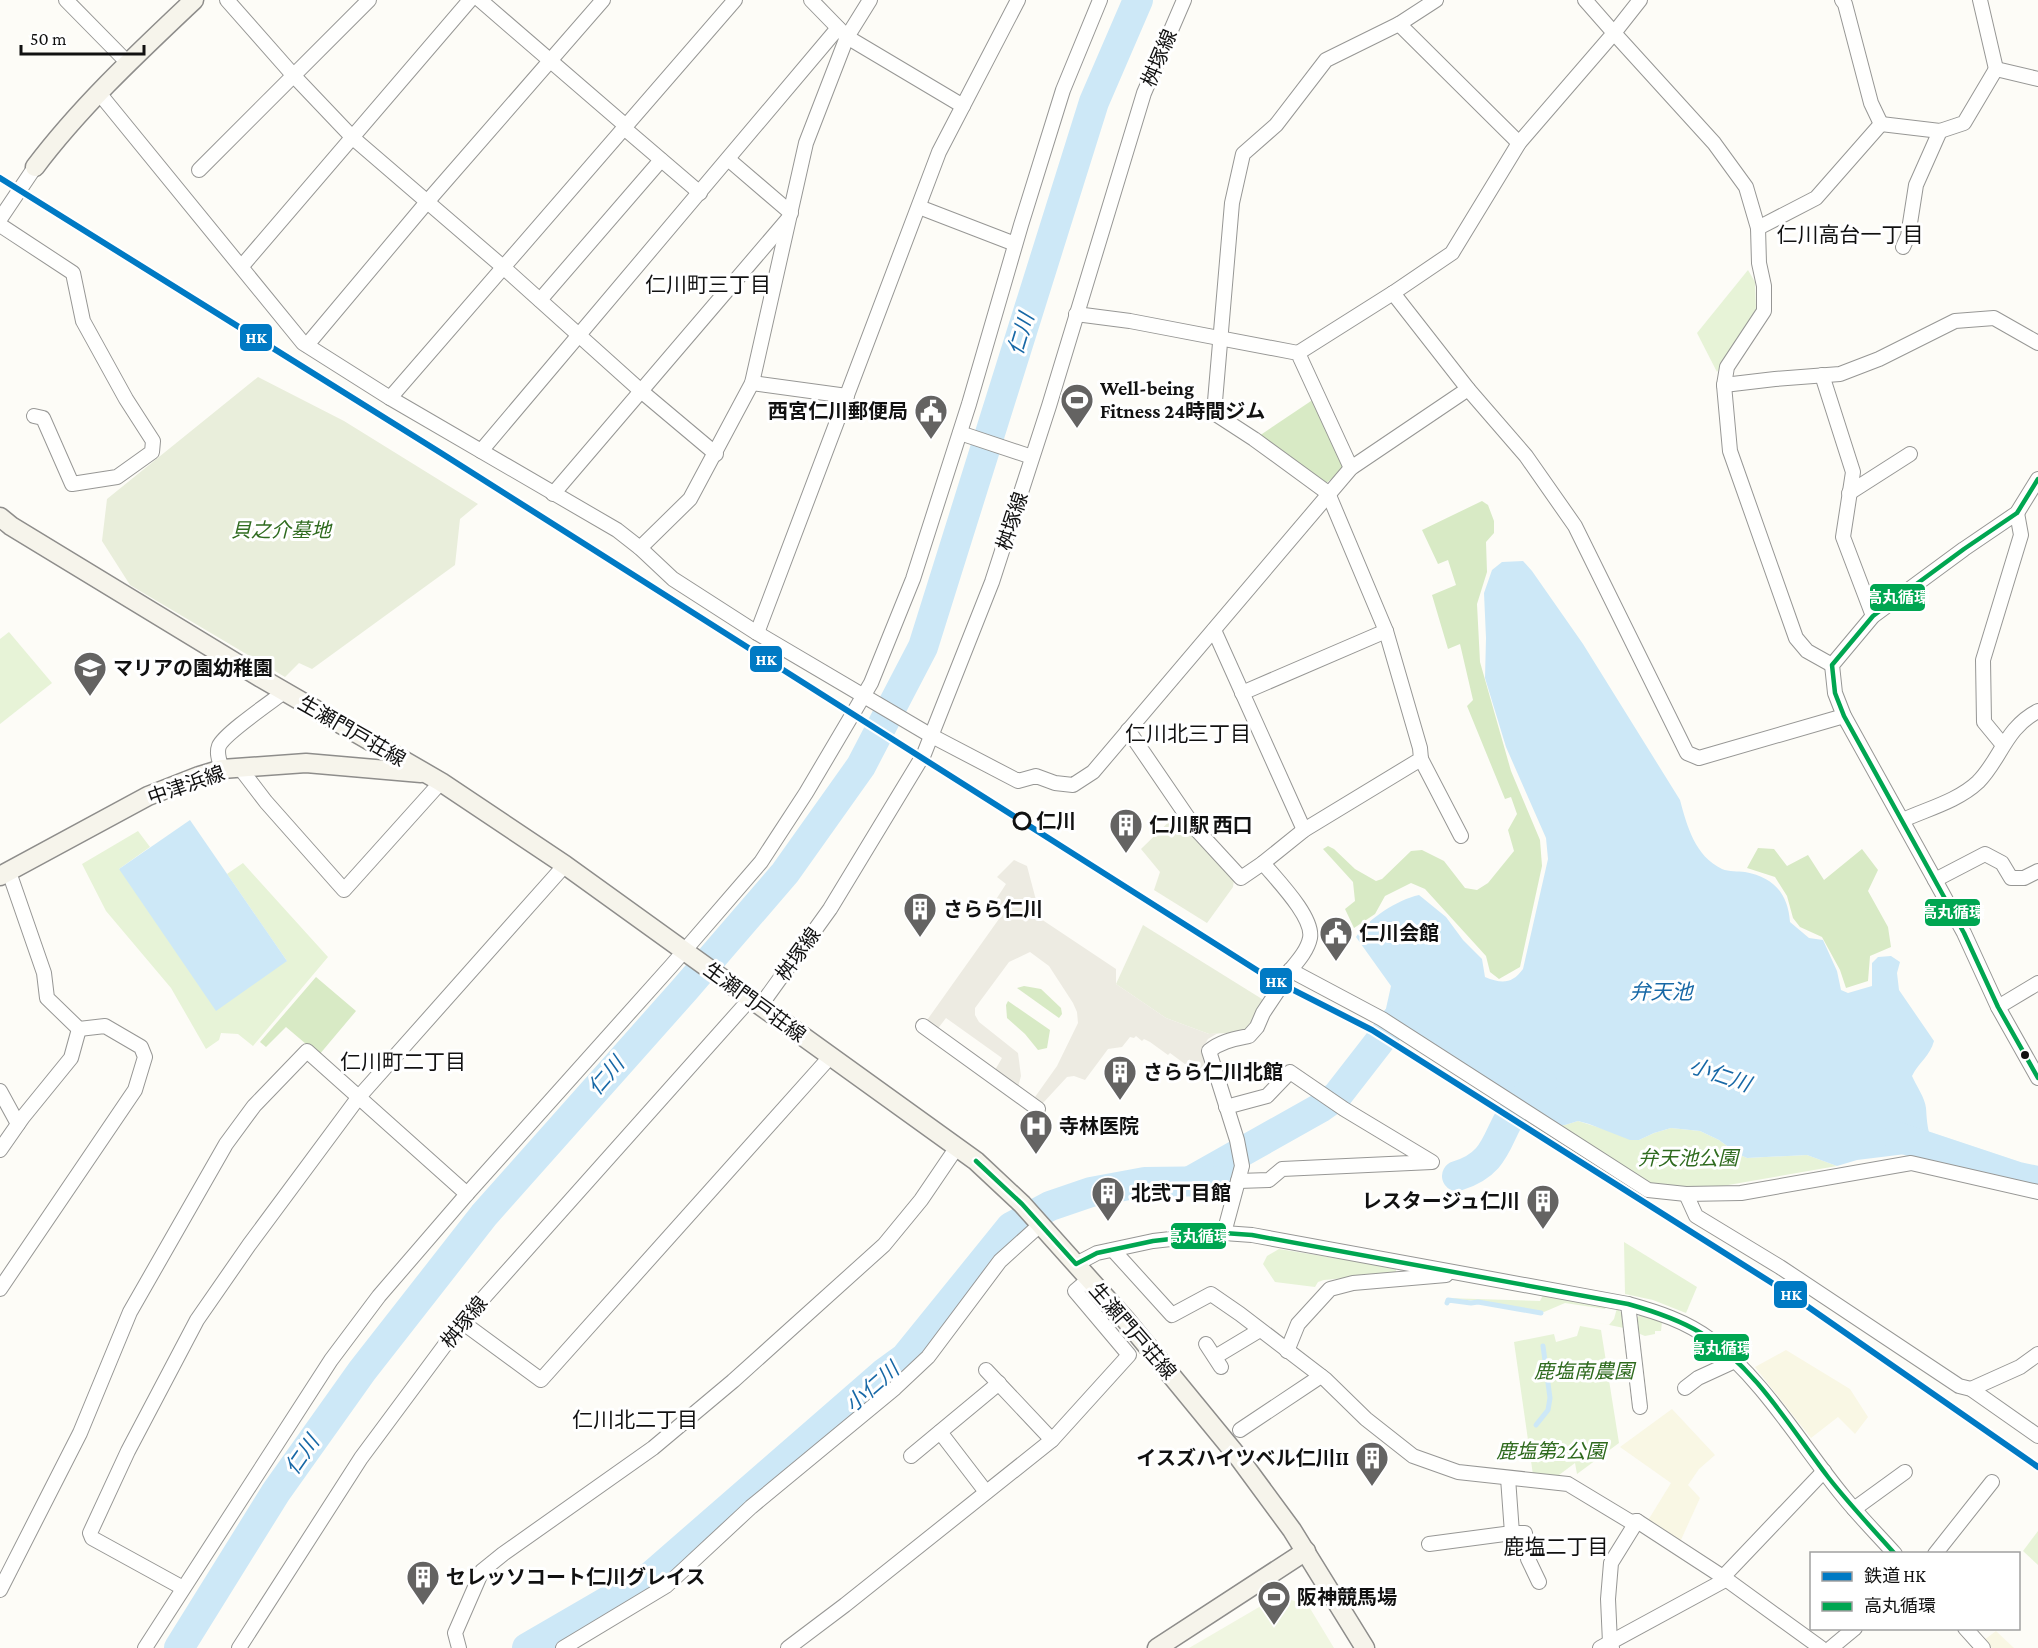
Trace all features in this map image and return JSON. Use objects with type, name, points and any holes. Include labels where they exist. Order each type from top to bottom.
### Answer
[{"type":"main road","points":[[35,167],[52,144],[99,93],[194,0]]},
{"type":"main road","name":"生瀬門戸荘線","points":[[0,517],[11,526],[284,692],[433,777],[565,865],[976,1161],[1041,1224],[1160,1359],[1239,1458],[1306,1551],[1365,1648]]},
{"type":"main road","points":[[365,738],[372,747],[373,758],[368,768]]},
{"type":"main road","name":"中津浜線","points":[[4,874],[148,796],[199,776],[231,769],[306,763],[368,768],[433,777]]},
{"type":"main road","points":[[1157,1648],[1306,1551]]},
{"type":"street","points":[[66,0],[128,63]]},
{"type":"street","points":[[227,0],[353,138],[716,454]]},
{"type":"street","points":[[199,170],[369,0]]},
{"type":"street","points":[[242,266],[470,0]]},
{"type":"street","points":[[480,0],[700,193]]},
{"type":"street","points":[[307,345],[427,202],[603,0]]},
{"type":"street","points":[[390,398],[735,0]]},
{"type":"street","points":[[811,0],[843,33],[963,106]]},
{"type":"street","points":[[481,451],[728,159],[843,33],[870,0]]},
{"type":"street","points":[[757,633],[939,152],[1018,0]]},
{"type":"street","points":[[145,1648],[331,1360],[379,1296],[467,1194],[688,954],[761,862],[865,697],[913,579],[960,433],[1063,90],[1100,0]]},
{"type":"street","name":"桝塚線","points":[[239,1648],[361,1458],[462,1322],[753,999],[830,909],[918,766],[992,582],[1144,93],[1184,0]]},
{"type":"street","points":[[1436,0],[1399,24],[1326,60],[1276,125],[1243,154],[1232,203],[1214,413],[1328,493],[1386,631],[1422,759],[1461,836]]},
{"type":"street","points":[[1585,0],[1714,143],[1746,187],[1758,228],[1759,263],[1764,286],[1764,311],[1727,367],[1724,385],[1730,451],[1796,638],[1807,651],[1832,665]]},
{"type":"street","points":[[1076,314],[1130,321],[1298,353],[1452,253],[1519,143],[1640,0]]},
{"type":"street","points":[[1842,0],[1845,4],[1871,103],[1881,124]]},
{"type":"street","points":[[1881,124],[1940,131],[1964,123],[1996,69],[1980,0]]},
{"type":"street","points":[[1399,24],[1519,143]]},
{"type":"street","points":[[640,548],[690,499],[752,383],[806,143],[843,33]]},
{"type":"street","points":[[1996,69],[2038,79]]},
{"type":"street","points":[[99,93],[307,345],[390,398],[617,530],[673,579],[757,633],[929,734],[1018,781],[1036,776],[1055,783],[1073,785],[1093,772],[1351,468],[1468,389]]},
{"type":"street","points":[[1758,228],[1816,198],[1881,124]]},
{"type":"street","points":[[1903,247],[1908,236],[1916,185],[1940,131]]},
{"type":"street","points":[[728,159],[790,214]]},
{"type":"street","points":[[540,300],[661,160]]},
{"type":"street","points":[[34,416],[43,418],[72,484],[117,477],[152,452],[153,441],[126,399],[83,321],[73,273],[0,221],[35,167]]},
{"type":"street","points":[[919,207],[1015,244]]},
{"type":"street","points":[[553,494],[790,214]]},
{"type":"street","points":[[1393,293],[1468,389],[1526,456],[1575,526],[1687,753],[1700,758],[1844,716]]},
{"type":"street","points":[[1724,385],[1840,374],[1879,359],[1955,321],[1994,318],[2038,343]]},
{"type":"street","points":[[1298,353],[1351,468]]},
{"type":"street","points":[[1822,375],[1852,472],[1843,537],[1873,616]]},
{"type":"street","points":[[752,383],[847,396]]},
{"type":"street","points":[[960,433],[1032,458]]},
{"type":"street","points":[[1849,493],[1910,454]]},
{"type":"street","points":[[2038,479],[2017,513],[1873,616],[1832,665],[1835,693],[1844,716],[1964,933],[1998,1007],[2038,1078]]},
{"type":"street","points":[[2003,745],[1983,722],[1983,660],[2020,535],[2017,513]]},
{"type":"street","points":[[1214,630],[1304,830]]},
{"type":"street","points":[[1242,693],[1386,631]]},
{"type":"street","points":[[284,692],[220,744],[218,755],[266,802],[344,890],[433,777]]},
{"type":"street","points":[[1903,820],[1964,793],[1979,780],[2026,717],[2038,711]]},
{"type":"street","points":[[1128,730],[1195,828],[1241,878],[1304,830],[1422,759]]},
{"type":"street","points":[[1935,880],[1985,854],[2002,863],[2011,878],[2024,878],[2038,872]]},
{"type":"street","points":[[1224,1233],[1242,1166],[1237,1140],[1209,1051],[1216,1045],[1249,1036],[1257,1027],[1263,1013],[1306,948],[1310,937],[1309,926],[1296,903],[1263,863]]},
{"type":"street","points":[[183,1588],[92,1538],[90,1533],[128,1450],[197,1320],[249,1245],[358,1098],[565,865]]},
{"type":"street","points":[[4,874],[44,973],[47,998],[79,1029]]},
{"type":"street","points":[[1290,970],[1382,1019],[1648,1190],[1686,1194],[1741,1193],[1911,1163],[2038,1191]]},
{"type":"street","points":[[1998,1007],[2038,983]]},
{"type":"street","points":[[0,1288],[135,1090],[145,1057],[141,1047],[105,1026],[79,1029]]},
{"type":"street","points":[[923,1026],[1038,1109]]},
{"type":"street","points":[[0,1150],[71,1058],[79,1029]]},
{"type":"street","points":[[0,1590],[80,1433],[130,1312],[226,1144],[254,1106],[307,1052],[467,1194]]},
{"type":"street","points":[[462,1322],[541,1380],[830,1057]]},
{"type":"street","points":[[1226,1107],[1267,1096],[1290,1072],[1323,1096],[1432,1162],[1282,1169],[1269,1180],[1238,1181]]},
{"type":"street","points":[[0,1091],[18,1124]]},
{"type":"street","points":[[459,1648],[455,1633],[482,1571],[502,1554],[653,1448],[741,1374],[884,1245],[921,1200],[957,1148]]},
{"type":"street","points":[[1686,1194],[1696,1216],[1780,1268],[1959,1386],[1971,1389],[2038,1436]]},
{"type":"street","points":[[563,1648],[666,1586],[751,1507],[895,1388],[928,1357],[1000,1261],[1041,1224]]},
{"type":"street","points":[[1076,1264],[1097,1253],[1153,1241],[1224,1233],[1294,1242],[1628,1304],[1674,1317],[1710,1339],[1735,1361],[1789,1425],[1854,1509],[1893,1552]]},
{"type":"street","points":[[1113,1250],[1172,1315],[1210,1294],[1321,1376],[1366,1419],[1413,1456],[1458,1472],[1568,1484],[1631,1522],[1637,1521],[1725,1578],[1821,1648]]},
{"type":"street","points":[[1287,1351],[1298,1324],[1330,1289],[1353,1283],[1460,1273]]},
{"type":"street","points":[[788,1648],[1052,1440],[1129,1354],[1075,1291],[1089,1279]]},
{"type":"street","points":[[1628,1304],[1640,1407]]},
{"type":"street","points":[[1206,1344],[1218,1362],[1260,1330]]},
{"type":"street","points":[[1971,1389],[2020,1367],[2038,1354]]},
{"type":"street","points":[[1685,1388],[1698,1378],[1735,1361]]},
{"type":"street","points":[[986,1370],[1052,1440]]},
{"type":"street","points":[[1240,1430],[1321,1376]]},
{"type":"street","points":[[910,1456],[999,1383]]},
{"type":"street","points":[[940,1432],[986,1492]]},
{"type":"street","points":[[1607,1646],[1725,1578],[1824,1471]]},
{"type":"street","points":[[1854,1509],[1905,1472]]},
{"type":"street","points":[[1508,1478],[1512,1533]]},
{"type":"street","points":[[1937,1552],[1992,1482]]},
{"type":"street","points":[[1607,1646],[1611,1563],[1637,1521]]},
{"type":"street","points":[[1429,1544],[1525,1533],[1528,1558],[1539,1582]]},
{"type":"street","points":[[1831,1648],[1854,1630]]},
{"type":"street","points":[[1966,1630],[1983,1648]]},
{"type":"shaded area","points":[[1014,860],[1027,866],[1041,919],[1116,969],[1116,984],[1166,1018],[1209,1034],[1218,1033],[1208,1039],[1201,1051],[1207,1071],[1202,1081],[1190,1074],[1193,1070],[1170,1053],[1168,1055],[1150,1042],[1144,1039],[1142,1041],[1136,1036],[1130,1037],[1122,1047],[1108,1049],[1085,1080],[1074,1076],[1067,1077],[1043,1103],[1035,1097],[1057,1066],[1078,1023],[1073,1003],[1049,966],[1030,952],[1009,962],[975,1008],[975,1015],[979,1022],[1018,1053],[1021,1076],[1018,1087],[995,1070],[1002,1058],[946,1018],[936,1031],[925,1023],[1006,909],[995,901],[1006,884],[997,877]]},
{"type":"shaded area","points":[[1786,1350],[1850,1389],[1868,1417],[1855,1434],[1838,1417],[1811,1438],[1755,1367]]},
{"type":"shaded area","points":[[1672,1409],[1715,1455],[1699,1469],[1688,1485],[1700,1498],[1680,1542],[1647,1522],[1671,1483],[1620,1447]]},
{"type":"shaded area","points":[[1996,1631],[2014,1648],[1992,1648],[1984,1640]]},
{"type":"green space","points":[[1748,270],[1755,282],[1756,309],[1717,372],[1697,333]]},
{"type":"green space","name":"貝之介墓地","points":[[258,377],[344,421],[478,504],[460,519],[455,565],[312,669],[299,663],[285,677],[130,585],[102,541],[107,499]]},
{"type":"green space","points":[[1314,399],[1345,468],[1324,485],[1259,436]]},
{"type":"green space","points":[[1482,501],[1488,505],[1494,521],[1494,533],[1486,542],[1487,572],[1477,604],[1480,662],[1511,771],[1540,840],[1542,866],[1520,967],[1499,979],[1490,972],[1486,956],[1425,889],[1411,883],[1385,896],[1375,914],[1354,928],[1345,909],[1355,901],[1353,882],[1323,849],[1328,846],[1334,849],[1355,869],[1376,881],[1382,879],[1411,851],[1422,850],[1444,861],[1465,888],[1477,890],[1488,883],[1514,851],[1508,830],[1517,814],[1511,797],[1505,799],[1467,706],[1473,700],[1460,644],[1448,649],[1432,595],[1456,585],[1448,560],[1438,564],[1422,530]]},
{"type":"green space","points":[[9,632],[52,683],[0,724],[0,639]]},
{"type":"green space","points":[[1179,812],[1234,880],[1233,887],[1207,923],[1154,890],[1160,872],[1141,849]]},
{"type":"green space","points":[[138,831],[150,847],[119,869],[287,961],[227,874],[243,863],[328,957],[253,1046],[238,1034],[221,1033],[219,1040],[206,1049],[171,988],[106,911],[82,864]]},
{"type":"green space","points":[[1758,848],[1774,849],[1787,866],[1808,855],[1824,880],[1862,849],[1878,870],[1868,891],[1888,927],[1891,947],[1870,956],[1868,981],[1846,988],[1840,970],[1822,937],[1800,927],[1793,918],[1787,896],[1775,877],[1747,868]]},
{"type":"green space","points":[[1143,925],[1262,999],[1263,1003],[1252,1027],[1243,1032],[1209,1034],[1166,1018],[1116,984]]},
{"type":"green space","points":[[316,977],[356,1011],[319,1055],[286,1027],[266,1047],[260,1042]]},
{"type":"green space","points":[[1024,986],[1041,989],[1061,1008],[1062,1014],[1059,1018],[1017,988]]},
{"type":"green space","points":[[1008,1001],[1050,1030],[1047,1048],[1038,1050],[1007,1018]]},
{"type":"green space","name":"弁天池公園","points":[[1578,1121],[1639,1140],[1671,1128],[1700,1131],[1747,1158],[1807,1155],[1837,1166],[1711,1188],[1652,1184],[1555,1126]]},
{"type":"green space","points":[[1624,1242],[1697,1287],[1686,1313],[1653,1300],[1625,1294]]},
{"type":"green space","points":[[1279,1249],[1396,1268],[1396,1273],[1324,1280],[1318,1282],[1315,1287],[1275,1282],[1263,1264],[1267,1256]]},
{"type":"green space","points":[[1543,1295],[1606,1306],[1605,1309],[1565,1303],[1544,1312],[1445,1298],[1540,1301]]},
{"type":"green space","points":[[1617,1308],[1623,1315],[1624,1328],[1609,1325],[1614,1319]]},
{"type":"green space","points":[[1640,1315],[1662,1322],[1661,1331],[1645,1336],[1635,1332],[1634,1320]]},
{"type":"green space","points":[[1580,1326],[1601,1330],[1619,1443],[1577,1474],[1575,1463],[1559,1475],[1533,1475],[1514,1342],[1554,1334],[1556,1342],[1577,1336]]},
{"type":"green space","points":[[2038,1531],[2038,1565],[2023,1551]]},
{"type":"green space","name":"阪神競馬場","points":[[1278,1596],[1308,1605],[1334,1648],[1189,1648]]},
{"type":"water","name":"弁天池","points":[[1523,561],[1583,644],[1680,800],[1689,830],[1705,856],[1722,869],[1755,874],[1771,882],[1786,903],[1790,922],[1809,938],[1823,940],[1837,971],[1841,990],[1848,993],[1872,986],[1872,963],[1878,957],[1891,956],[1900,962],[1897,973],[1899,990],[1934,1041],[1930,1051],[1912,1076],[1924,1100],[1929,1133],[1937,1146],[1933,1157],[1914,1153],[1857,1160],[1837,1166],[1807,1155],[1747,1158],[1700,1131],[1671,1128],[1639,1140],[1630,1140],[1578,1121],[1555,1126],[1449,1053],[1385,1013],[1391,986],[1356,937],[1376,917],[1393,905],[1411,897],[1419,895],[1446,917],[1463,940],[1482,959],[1485,977],[1502,982],[1515,978],[1523,969],[1548,859],[1546,838],[1506,747],[1485,678],[1484,593],[1492,570],[1502,562]]},
{"type":"water","points":[[190,820],[287,961],[216,1011],[119,869]]},
{"type":"waterway","name":"仁川","points":[[179,1648],[276,1492],[362,1371],[484,1215],[785,873],[861,766],[923,647],[1094,102],[1138,0]]},
{"type":"waterway","points":[[1192,1180],[1320,1108],[1337,1096],[1396,1020]]},
{"type":"waterway","name":"小仁川","points":[[1457,1176],[1482,1163],[1496,1145],[1523,1098],[1542,1083]]},
{"type":"waterway","name":"小仁川","points":[[1898,1137],[2018,1177],[2038,1181]]},
{"type":"waterway","name":"小仁川","points":[[527,1648],[651,1576],[883,1374],[905,1358],[1011,1227],[1050,1206],[1091,1192],[1145,1182],[1225,1181]]},
{"type":"waterway","points":[[1447,1303],[1448,1300],[1478,1302],[1541,1313]]},
{"type":"waterway","points":[[1536,1425],[1548,1410],[1550,1398],[1543,1346]]},
{"type":"rail line","name":"HK","points":[[0,178],[441,453],[1266,976],[1372,1030],[1791,1295],[2038,1467]]},
{"type":"transit line","name":"高丸循環","points":[[2038,479],[2017,513],[1873,616],[1832,665],[1835,693],[1844,716],[1964,933],[1998,1007],[2038,1078]]},
{"type":"transit line","name":"高丸循環","points":[[976,1161],[1022,1204],[1076,1264],[1097,1253],[1153,1241],[1224,1233],[1252,1235],[1628,1304],[1674,1320],[1701,1333],[1720,1347],[1755,1380],[1836,1487],[1893,1552]]},
{"type":"place","name":"Well-being Fitness 24時間ジム","points":[[1077,429]]},
{"type":"place","name":"西宮仁川郵便局","points":[[931,440]]},
{"type":"place","name":"マリアの園幼稚園","points":[[90,697]]},
{"type":"place","name":"仁川","points":[[1022,821]]},
{"type":"place","name":"仁川駅 西口","points":[[1126,854]]},
{"type":"place","name":"さらら仁川","points":[[920,938]]},
{"type":"place","name":"仁川会館","points":[[1336,962]]},
{"type":"place","name":"さらら仁川北館","points":[[1120,1101]]},
{"type":"place","name":"寺林医院","points":[[1036,1155]]},
{"type":"place","name":"北弐丁目館","points":[[1108,1222]]},
{"type":"place","name":"レスタージュ仁川","points":[[1543,1230]]},
{"type":"place","name":"イスズハイツベル仁川II","points":[[1372,1487]]},
{"type":"place","name":"セレッソコート仁川グレイス","points":[[423,1606]]},
{"type":"place","name":"阪神競馬場","points":[[1274,1626]]},
{"type":"district","name":"仁川高台一丁目","points":[[1850,235]]},
{"type":"district","name":"仁川町三丁目","points":[[708,285]]},
{"type":"district","name":"仁川北三丁目","points":[[1188,734]]},
{"type":"district","name":"仁川町二丁目","points":[[403,1062]]},
{"type":"district","name":"仁川北二丁目","points":[[635,1420]]},
{"type":"district","name":"鹿塩二丁目","points":[[1556,1547]]},
{"type":"park label","name":"鹿塩南農園","points":[[1584,1371]]},
{"type":"park label","name":"鹿塩第2公園","points":[[1551,1451]]}]
